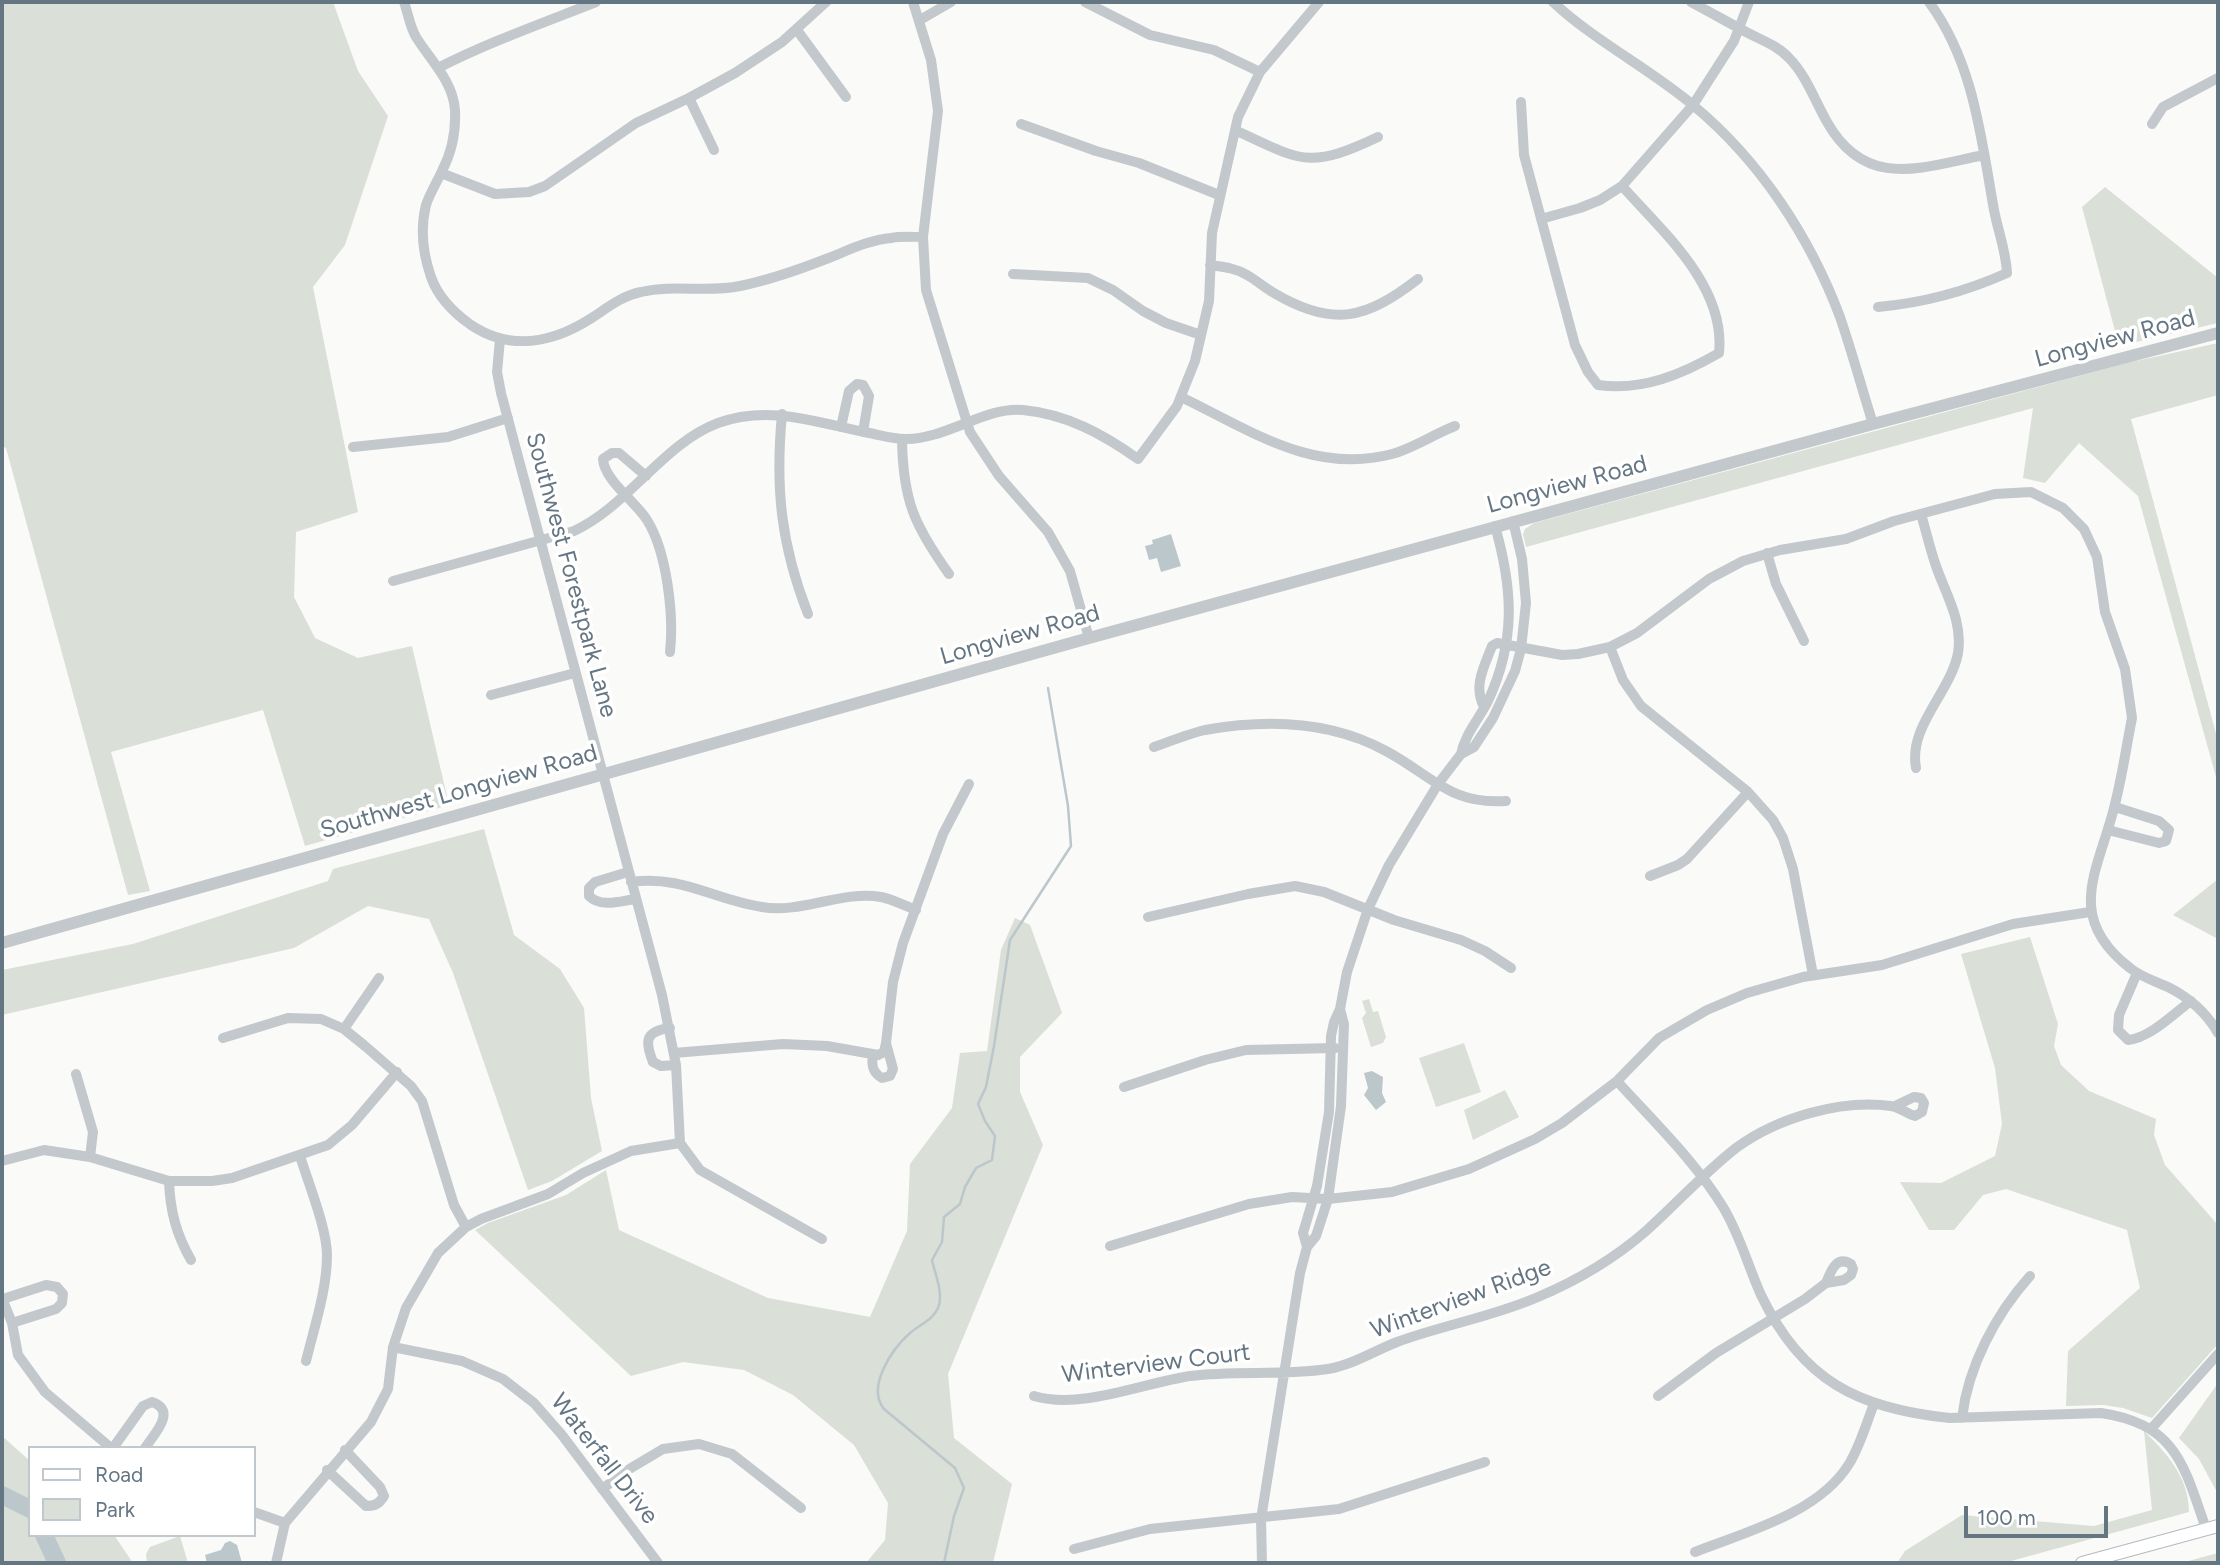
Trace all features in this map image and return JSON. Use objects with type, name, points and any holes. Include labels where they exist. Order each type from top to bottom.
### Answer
[{"type":"main road","points":[[2082,1563],[2212,1527]]},
{"type":"street","points":[[404,2],[414,34],[451,87],[455,109],[451,153],[426,204],[424,251],[432,279],[443,299],[459,316],[481,331],[500,339],[543,341],[582,324],[616,302],[645,291],[676,287],[737,287],[808,266],[874,242],[891,238],[923,237]]},
{"type":"street","points":[[438,68],[476,49],[596,2]]},
{"type":"street","points":[[441,173],[495,194],[529,192],[545,186],[636,123],[734,73],[797,30],[826,2]]},
{"type":"street","points":[[913,2],[931,61],[938,111],[923,237],[926,290],[970,432],[999,476],[1048,532],[1067,564],[1090,638]]},
{"type":"street","points":[[919,20],[951,2]]},
{"type":"street","points":[[1086,2],[1150,35],[1214,50],[1260,72]]},
{"type":"street","points":[[393,581],[562,535],[587,525],[626,495],[680,446],[715,424],[752,414],[782,414],[902,439],[929,437],[994,414],[1020,410],[1083,425],[1111,439],[1138,459],[1177,406],[1195,361],[1209,301],[1212,233],[1238,117],[1260,72],[1319,2]]},
{"type":"street","points":[[1553,2],[1576,23],[1693,106],[1726,137],[1765,181],[1802,234],[1839,316],[1873,424]]},
{"type":"street","points":[[1691,2],[1782,51],[1790,58],[1840,142],[1869,165],[1883,169],[1913,168],[1984,155]]},
{"type":"street","points":[[1541,219],[1600,200],[1622,186],[1693,106],[1734,41],[1749,2]]},
{"type":"street","points":[[1878,307],[1910,304],[2007,273],[1964,64],[1954,42],[1929,2]]},
{"type":"street","points":[[797,30],[846,97]]},
{"type":"street","points":[[2152,124],[2163,107],[2218,78]]},
{"type":"street","points":[[689,98],[714,150]]},
{"type":"street","points":[[1521,102],[1524,155],[1575,345],[1588,372],[1598,385],[1616,387],[1650,383],[1689,370],[1719,353],[1720,337],[1707,294],[1692,268],[1622,186]]},
{"type":"street","points":[[1021,124],[1096,151],[1139,163],[1219,195]]},
{"type":"street","points":[[1235,130],[1286,154],[1308,159],[1330,158],[1378,137]]},
{"type":"street","points":[[1210,265],[1235,269],[1293,302],[1317,313],[1336,316],[1372,308],[1418,279]]},
{"type":"street","points":[[1013,275],[1088,278],[1114,290],[1143,311],[1166,323],[1201,335]]},
{"type":"street","name":"Longview Road","points":[[928,683],[1513,521],[2218,333]]},
{"type":"street","name":"Southwest Forestpark Lane","points":[[500,339],[497,372],[508,418],[670,1028],[676,1065],[680,1143]]},
{"type":"street","points":[[841,427],[849,391],[857,384],[863,385],[869,396],[863,432]]},
{"type":"street","points":[[1181,397],[1299,453],[1332,460],[1373,459],[1396,453],[1455,426]]},
{"type":"street","points":[[782,414],[778,466],[780,508],[790,564],[808,614]]},
{"type":"street","points":[[352,447],[448,437],[508,418]]},
{"type":"street","points":[[902,439],[902,467],[910,507],[924,540],[949,574]]},
{"type":"street","points":[[646,476],[619,453],[612,453],[603,459],[607,471],[644,515],[654,536],[671,607],[670,652]]},
{"type":"street","points":[[1484,708],[1478,691],[1492,646],[1497,643],[1562,655],[1610,647],[1637,633],[1723,570],[1767,553],[1846,539],[1894,521],[1995,494],[2031,492],[2063,508],[2084,529],[2097,557],[2105,611],[2119,646],[2132,706],[2115,807],[2094,869],[2089,894],[2090,912],[2102,937],[2117,957],[2137,973],[2191,1001],[2210,1019],[2218,1033]]},
{"type":"street","points":[[1916,768],[1918,739],[1952,674],[1959,635],[1955,612],[1935,564],[1921,514]]},
{"type":"street","points":[[1461,754],[1474,747],[1493,718],[1515,671],[1521,649],[1526,603],[1513,521]]},
{"type":"street","points":[[1307,1247],[1303,1233],[1314,1198],[1329,1112],[1334,1022],[1340,1009],[1347,972],[1368,909],[1389,865],[1438,785],[1461,754],[1464,742],[1484,708],[1498,676],[1507,645],[1510,599],[1495,526]]},
{"type":"street","points":[[1767,553],[1776,584],[1804,641]]},
{"type":"street","points":[[1610,647],[1623,680],[1641,706],[1748,792],[1773,820],[1788,852],[1813,975]]},
{"type":"street","points":[[491,695],[575,673]]},
{"type":"street","name":"Southwest Longview Road","points":[[2,943],[928,683]]},
{"type":"street","points":[[1154,747],[1204,731],[1253,725],[1296,724],[1354,735],[1388,752],[1459,796],[1482,802],[1506,801]]},
{"type":"street","points":[[674,1053],[783,1044],[827,1046],[873,1055],[884,1052],[893,982],[903,943],[943,834],[969,784]]},
{"type":"street","points":[[1650,876],[1687,859],[1748,792]]},
{"type":"street","points":[[2108,830],[2159,843],[2166,841],[2169,836],[2169,830],[2159,821],[2115,807]]},
{"type":"street","points":[[636,899],[605,903],[595,901],[589,896],[589,888],[595,882],[630,877],[680,883],[765,908],[791,907],[851,897],[881,897],[916,910]]},
{"type":"street","points":[[1148,917],[1295,886],[1324,892],[1394,920],[1461,940],[1485,951],[1511,968]]},
{"type":"street","points":[[1110,1246],[1249,1204],[1292,1198],[1328,1199],[1392,1192],[1469,1169],[1535,1139],[1562,1123],[1617,1081],[1659,1038],[1747,992],[1813,975],[1882,965],[2013,924],[2090,912]]},
{"type":"street","points":[[2137,973],[2119,1015],[2118,1030],[2128,1040],[2137,1039],[2191,1001]]},
{"type":"street","points":[[344,1029],[379,978]]},
{"type":"street","points":[[1262,1563],[1261,1519],[1300,1273],[1307,1247],[1317,1236],[1328,1199],[1341,1106],[1344,1024],[1340,1009]]},
{"type":"street","points":[[223,1038],[288,1018],[321,1019],[344,1029],[397,1072],[422,1101],[454,1205],[466,1227]]},
{"type":"street","points":[[670,1028],[655,1030],[649,1036],[648,1044],[653,1062],[661,1066],[676,1065]]},
{"type":"street","points":[[873,1055],[872,1063],[876,1075],[882,1078],[890,1076],[893,1069],[886,1043]]},
{"type":"street","points":[[1124,1087],[1205,1060],[1246,1050],[1343,1048]]},
{"type":"street","points":[[2,1161],[44,1150],[90,1157],[169,1181],[232,1178],[328,1145],[352,1125],[397,1072]]},
{"type":"street","points":[[76,1074],[93,1132],[90,1157]]},
{"type":"street","points":[[1617,1081],[1703,1178],[1731,1221],[1774,1318],[1791,1346],[1831,1382],[1874,1404],[1900,1412],[1962,1418],[2101,1413],[2125,1417],[2151,1429],[2169,1446],[2189,1477],[2212,1527]]},
{"type":"street","name":"Winterview Ridge","points":[[1283,1371],[1343,1366],[1396,1342],[1505,1311],[1542,1296],[1612,1257],[1645,1232],[1737,1147],[1782,1123],[1841,1106],[1895,1106]]},
{"type":"street","points":[[276,1563],[285,1522],[371,1422],[388,1389],[393,1347],[406,1308],[438,1253],[466,1227],[548,1194],[583,1173],[631,1151],[680,1143],[700,1170],[822,1239]]},
{"type":"street","points":[[300,1156],[318,1213],[327,1254],[323,1291],[306,1362]]},
{"type":"street","points":[[169,1181],[169,1205],[180,1241],[191,1260]]},
{"type":"street","points":[[1962,1418],[1966,1387],[1999,1316],[2030,1276]]},
{"type":"street","points":[[1658,1396],[1716,1353],[1805,1299],[1826,1283]]},
{"type":"street","points":[[12,1323],[56,1309],[62,1303],[63,1294],[57,1287],[46,1285],[2,1299],[12,1323],[18,1355],[45,1392],[110,1446]]},
{"type":"street","name":"Waterfall Drive","points":[[393,1347],[462,1361],[503,1379],[534,1404],[562,1435],[659,1563]]},
{"type":"street","points":[[2151,1429],[2218,1354]]},
{"type":"street","name":"Winterview Court","points":[[1034,1396],[1047,1399],[1096,1396],[1217,1372],[1283,1371]]},
{"type":"street","points":[[113,1446],[143,1406],[152,1402],[160,1405],[164,1411],[164,1419],[146,1446]]},
{"type":"street","points":[[1696,1552],[1797,1511],[1822,1494],[1849,1464],[1874,1404]]},
{"type":"street","points":[[603,1489],[663,1448],[699,1444],[732,1454],[801,1508]]},
{"type":"street","points":[[327,1471],[366,1506],[374,1506],[380,1502],[384,1496],[380,1487],[345,1450]]},
{"type":"street","points":[[1074,1549],[1150,1530],[1339,1509],[1485,1462]]},
{"type":"street","points":[[256,1513],[285,1522]]},
{"type":"green space","points":[[2,2],[333,2],[358,71],[388,116],[345,245],[313,287],[358,512],[296,532],[294,597],[315,638],[358,658],[412,646],[449,805],[305,846],[263,710],[111,752],[150,891],[128,895],[6,448],[2,446]]},
{"type":"green space","points":[[2105,187],[2218,278],[2218,323],[2119,346],[2082,207]]},
{"type":"green space","points":[[2218,343],[2218,395],[2131,419],[2218,741],[2218,784],[2138,496],[2079,443],[2045,483],[2023,478],[2033,408],[1526,547],[1523,534],[1525,529],[1534,523],[2127,363]]},
{"type":"green space","points":[[484,829],[514,935],[560,969],[584,1008],[591,1098],[602,1151],[552,1181],[528,1190],[453,973],[429,919],[368,906],[294,948],[2,1015],[2,970],[133,944],[328,881],[333,869]]},
{"type":"green space","points":[[2218,879],[2218,939],[2173,915]]},
{"type":"green space","points":[[1015,918],[1030,925],[1062,1013],[1020,1057],[1020,1092],[1043,1145],[948,1374],[954,1438],[1012,1484],[993,1563],[866,1563],[885,1540],[888,1503],[854,1445],[793,1395],[744,1370],[683,1362],[631,1376],[475,1230],[566,1195],[606,1170],[619,1230],[768,1298],[870,1317],[907,1231],[910,1164],[952,1108],[960,1053],[987,1051],[1001,950]]},
{"type":"green space","points":[[2030,937],[2058,1024],[2054,1046],[2061,1065],[2089,1091],[2156,1119],[2154,1135],[2165,1165],[2218,1225],[2218,1344],[2152,1418],[2123,1408],[2103,1405],[2066,1406],[2068,1351],[2140,1288],[2127,1230],[2006,1189],[1983,1195],[1954,1230],[1929,1230],[1900,1182],[1941,1183],[1995,1156],[2002,1124],[1995,1068],[1961,954]]},
{"type":"green space","points":[[1369,999],[1373,1012],[1378,1011],[1386,1037],[1383,1043],[1371,1047],[1362,1018],[1366,1013],[1362,1001]]},
{"type":"green space","points":[[1464,1043],[1481,1092],[1436,1107],[1419,1058]]},
{"type":"green space","points":[[1505,1090],[1519,1117],[1473,1140],[1464,1110]]},
{"type":"green space","points":[[2218,1383],[2218,1494],[2199,1459],[2179,1438]]},
{"type":"green space","points":[[2144,1431],[2161,1448],[2181,1477],[2189,1512],[2004,1563],[1897,1563],[1905,1551],[1962,1515],[2094,1526],[2152,1510]]},
{"type":"green space","points":[[2,1436],[28,1459],[28,1503],[2,1490]]},
{"type":"green space","points":[[2,1495],[28,1508],[28,1537],[45,1537],[57,1563],[2,1563]]},
{"type":"green space","points":[[50,1537],[115,1537],[133,1563],[61,1563]]},
{"type":"green space","points":[[180,1537],[188,1563],[147,1563],[146,1554],[150,1547]]},
{"type":"green space","points":[[2218,1553],[2218,1563],[2181,1563]]},
{"type":"shaded area","points":[[1171,534],[1181,566],[1161,572],[1157,558],[1149,560],[1145,546],[1153,544],[1152,540]]},
{"type":"shaded area","points":[[1372,1071],[1383,1077],[1382,1093],[1386,1102],[1376,1110],[1364,1095],[1368,1088],[1364,1073]]},
{"type":"shaded area","points":[[230,1541],[237,1545],[242,1563],[207,1563],[205,1555],[221,1550],[225,1543]]},
{"type":"waterway","points":[[944,1563],[954,1516],[964,1488],[955,1468],[884,1409],[878,1390],[889,1358],[910,1333],[933,1316],[938,1308],[940,1290],[932,1260],[942,1242],[944,1217],[960,1204],[965,1187],[976,1168],[992,1160],[995,1136],[978,1104],[986,1087],[1010,940],[1071,846],[1068,806],[1048,688]]},
{"type":"waterway","points":[[2,1495],[28,1508]]},
{"type":"waterway","points":[[45,1537],[57,1563]]}]
